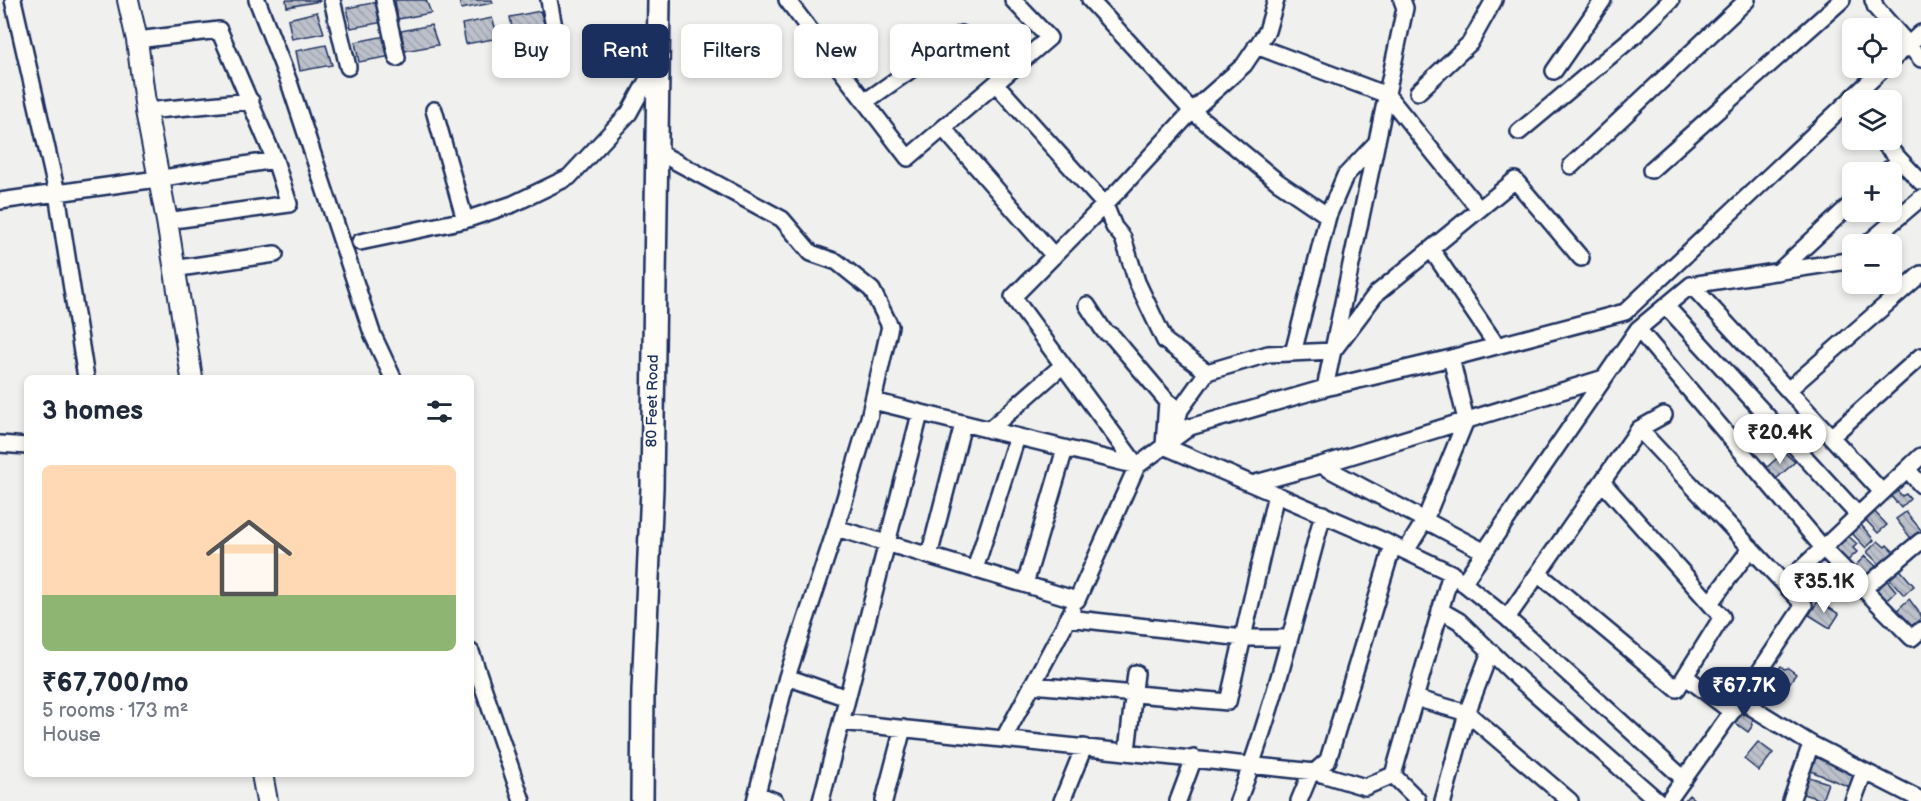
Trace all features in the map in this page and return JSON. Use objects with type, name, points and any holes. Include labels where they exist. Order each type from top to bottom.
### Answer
[{"type":"main road","name":"80 Feet Road","points":[[659,0],[659,24]]},
{"type":"main road","name":"80 Feet Road","points":[[642,801],[652,488],[658,78]]},
{"type":"street","points":[[13,0],[57,193],[86,375]]},
{"type":"street","points":[[128,0],[137,40],[146,111],[191,375]]},
{"type":"street","points":[[257,0],[289,82],[372,333],[392,375]]},
{"type":"street","points":[[332,0],[348,68]]},
{"type":"street","points":[[384,0],[397,58]]},
{"type":"street","points":[[549,0],[553,24]]},
{"type":"street","points":[[787,0],[908,158],[1049,38],[1013,0]]},
{"type":"street","points":[[1090,0],[1192,111],[1278,182],[1328,216]]},
{"type":"street","points":[[1137,466],[1013,297],[1105,205],[1192,111],[1244,65],[1267,31],[1276,0]]},
{"type":"street","points":[[1325,388],[1405,8],[1402,0]]},
{"type":"street","points":[[1418,92],[1470,43],[1494,0]]},
{"type":"street","points":[[1554,70],[1602,0]]},
{"type":"street","points":[[1519,132],[1634,36],[1671,0]]},
{"type":"street","points":[[1571,166],[1747,0]]},
{"type":"street","points":[[1651,170],[1842,0]]},
{"type":"street","points":[[1873,0],[1876,8],[1921,59]]},
{"type":"street","points":[[137,40],[219,30],[275,160],[289,204],[166,221]]},
{"type":"street","points":[[1902,51],[1921,33]]},
{"type":"street","points":[[1256,46],[1387,95],[1479,209]]},
{"type":"street","points":[[360,242],[465,220],[513,204],[569,177],[629,113],[649,78]]},
{"type":"street","points":[[866,101],[899,78]]},
{"type":"street","points":[[1864,90],[1875,78]]},
{"type":"street","points":[[996,84],[1105,205],[1114,227],[1123,238],[1137,282],[1166,341],[1207,372]]},
{"type":"street","points":[[146,111],[251,101]]},
{"type":"street","points":[[434,110],[465,220]]},
{"type":"street","points":[[1004,738],[1077,600],[1137,466],[1169,442],[1190,427],[1325,388],[1451,358],[1625,312],[1842,113]]},
{"type":"street","points":[[944,128],[1054,256]]},
{"type":"street","points":[[1293,353],[1328,216],[1345,176],[1377,142]]},
{"type":"street","points":[[1890,150],[1921,182]]},
{"type":"street","points":[[656,151],[782,219],[811,253],[837,262],[872,290],[890,326],[873,401],[836,528],[787,677],[756,797],[775,801]]},
{"type":"street","points":[[0,201],[275,160]]},
{"type":"street","points":[[1333,351],[1376,294],[1515,180],[1581,258]]},
{"type":"street","points":[[1879,234],[1921,198]]},
{"type":"street","points":[[1778,272],[1842,212]]},
{"type":"street","points":[[1431,249],[1497,346]]},
{"type":"street","points":[[173,269],[275,254]]},
{"type":"street","points":[[1464,584],[1638,329],[1691,285],[1842,262]]},
{"type":"street","points":[[1788,390],[1921,274]]},
{"type":"street","points":[[1691,285],[1882,492]]},
{"type":"street","points":[[1087,305],[1104,331],[1113,337],[1167,401],[1180,410]]},
{"type":"street","points":[[1666,306],[1858,515]]},
{"type":"street","points":[[1638,329],[1824,549],[1912,638],[1921,630]]},
{"type":"street","points":[[1169,442],[1180,410],[1207,372],[1268,354],[1333,351]]},
{"type":"street","points":[[1831,437],[1921,356]]},
{"type":"street","points":[[1299,801],[1309,777],[1328,760],[1399,548],[1425,520],[1466,420],[1451,358]]},
{"type":"street","points":[[989,430],[1063,365]]},
{"type":"street","points":[[1252,484],[1604,378]]},
{"type":"street","points":[[873,401],[1137,466]]},
{"type":"street","points":[[1167,401],[1169,442]]},
{"type":"street","points":[[821,801],[920,414]]},
{"type":"street","points":[[1507,618],[1639,429],[1664,415]]},
{"type":"street","points":[[929,556],[963,424]]},
{"type":"street","points":[[1639,429],[1804,605],[1668,801]]},
{"type":"street","points":[[975,569],[1017,437]]},
{"type":"street","points":[[1169,442],[1252,484],[1451,573],[1507,618],[1684,779]]},
{"type":"street","points":[[0,444],[24,446]]},
{"type":"street","points":[[1025,584],[1065,448]]},
{"type":"street","points":[[1785,584],[1921,456]]},
{"type":"street","points":[[1321,465],[1485,552]]},
{"type":"street","points":[[1907,469],[1921,485]]},
{"type":"street","points":[[1539,574],[1677,689],[1722,617],[1602,482]]},
{"type":"street","points":[[1032,685],[1228,702],[1276,494]]},
{"type":"street","points":[[1238,801],[1252,765],[1290,638],[1323,514]]},
{"type":"street","points":[[836,528],[1077,600]]},
{"type":"street","points":[[1863,589],[1921,541]]},
{"type":"street","points":[[1710,603],[1751,548]]},
{"type":"street","points":[[841,722],[1315,771],[1362,794],[1393,775],[1451,573]]},
{"type":"street","points":[[1440,610],[1460,621],[1490,652],[1658,801]]},
{"type":"street","points":[[1068,618],[1243,638],[1290,638]]},
{"type":"street","points":[[1443,801],[1467,713],[1490,652]]},
{"type":"street","points":[[474,661],[522,801]]},
{"type":"street","points":[[1127,751],[1136,673]]},
{"type":"street","points":[[1685,676],[1736,706],[1921,800]]},
{"type":"street","points":[[787,677],[847,698]]},
{"type":"street","points":[[1415,698],[1467,713],[1570,801]]},
{"type":"street","points":[[884,801],[903,728]]},
{"type":"street","points":[[1791,801],[1811,744]]},
{"type":"street","points":[[1062,801],[1084,747]]},
{"type":"street","points":[[1178,801],[1194,758]]},
{"type":"street","points":[[1853,801],[1864,772]]},
{"type":"street","points":[[1393,775],[1418,800]]},
{"type":"street","points":[[263,777],[267,801]]},
{"type":"building","points":[[286,0],[319,0],[320,1],[287,7]]},
{"type":"building","points":[[395,0],[426,0],[431,13],[398,19]]},
{"type":"building","points":[[459,0],[492,0],[493,3],[461,9]]},
{"type":"building","points":[[377,2],[384,22],[351,28],[347,8]]},
{"type":"building","points":[[540,11],[545,24],[511,24],[510,17]]},
{"type":"building","points":[[317,12],[324,33],[292,39],[288,19]]},
{"type":"building","points":[[492,18],[494,24],[492,24],[492,39],[466,44],[462,24]]},
{"type":"building","points":[[431,25],[438,45],[405,51],[401,31]]},
{"type":"building","points":[[385,36],[392,56],[359,62],[355,42]]},
{"type":"building","points":[[326,45],[332,65],[300,71],[296,51]]},
{"type":"building","points":[[1784,452],[1795,462],[1776,479],[1765,469]]},
{"type":"building","points":[[1895,488],[1902,496],[1906,494],[1910,499],[1901,508],[1889,494]]},
{"type":"building","points":[[1870,507],[1887,525],[1878,533],[1861,515]]},
{"type":"building","points":[[1906,512],[1921,530],[1913,541],[1896,519]]},
{"type":"building","points":[[1857,520],[1874,540],[1866,548],[1848,529]]},
{"type":"building","points":[[1845,533],[1857,544],[1853,548],[1857,552],[1843,565],[1829,548]]},
{"type":"building","points":[[1878,541],[1885,547],[1887,545],[1896,554],[1883,568],[1867,552]]},
{"type":"building","points":[[1865,556],[1881,571],[1864,588],[1853,568]]},
{"type":"building","points":[[1897,566],[1914,586],[1904,595],[1889,578],[1894,575],[1890,571]]},
{"type":"building","points":[[1883,575],[1896,591],[1885,602],[1869,588]]},
{"type":"building","points":[[1909,599],[1921,615],[1917,622],[1921,627],[1912,636],[1893,614]]},
{"type":"building","points":[[1818,601],[1839,614],[1830,628],[1809,615]]},
{"type":"building","points":[[1781,666],[1796,674],[1786,688],[1772,677]]},
{"type":"building","points":[[1742,704],[1756,715],[1748,732],[1730,719]]},
{"type":"building","points":[[1758,742],[1773,753],[1759,771],[1744,759]]},
{"type":"building","points":[[1813,752],[1858,773],[1852,788],[1806,769]]},
{"type":"building","points":[[1806,776],[1828,783],[1822,800],[1800,793]]},
{"type":"building","points":[[1689,795],[1696,801],[1684,801]]}]
